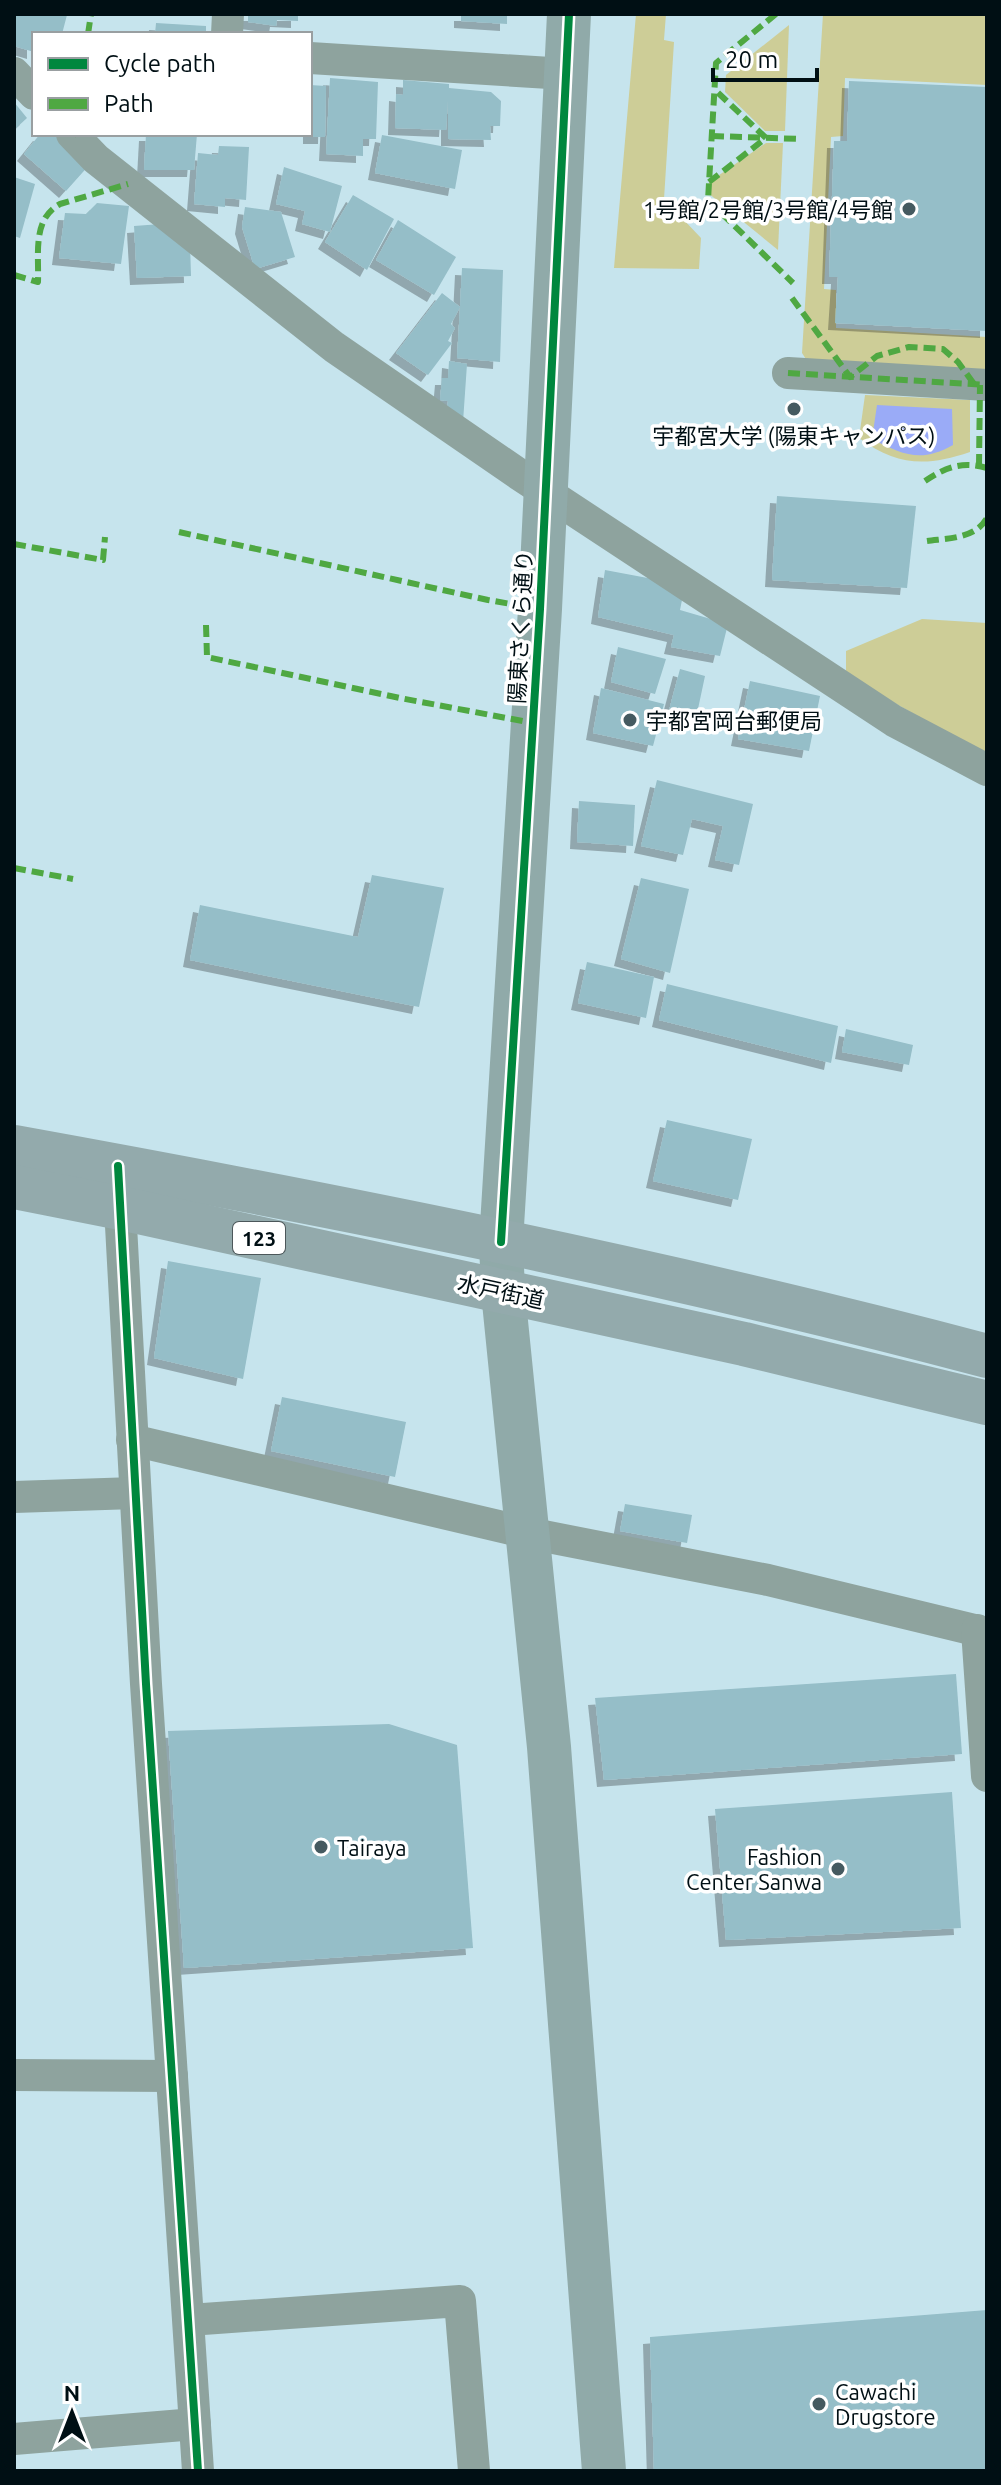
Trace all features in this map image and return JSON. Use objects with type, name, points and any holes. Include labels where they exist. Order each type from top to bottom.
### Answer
[{"type":"highway","name":"水戸街道","points":[[14,1147],[119,1187],[503,1292],[744,1344],[987,1403]]},
{"type":"highway","name":"水戸街道","points":[[14,1187],[119,1187],[501,1242],[749,1297],[987,1356]]},
{"type":"street","name":"陽東さくら通り","points":[[569,14],[520,949],[501,1242],[503,1292],[549,1747],[604,2471]]},
{"type":"street","points":[[312,58],[566,74]]},
{"type":"street","points":[[14,73],[32,92]]},
{"type":"street","points":[[74,136],[96,159],[334,347],[544,492],[894,721],[987,770]]},
{"type":"street","points":[[788,373],[987,385]]},
{"type":"street","points":[[119,1187],[135,1493],[198,2471]]},
{"type":"street","points":[[132,1440],[528,1533],[768,1580],[982,1631],[987,1776]]},
{"type":"street","points":[[14,1497],[135,1493]]},
{"type":"street","points":[[14,2075],[172,2076]]},
{"type":"street","points":[[189,2320],[460,2301],[474,2471]]},
{"type":"street","points":[[14,2439],[195,2424]]},
{"type":"green space","points":[[636,14],[666,14],[664,40],[674,42],[664,199],[701,238],[699,269],[614,268]]},
{"type":"green space","points":[[823,14],[987,14],[987,85],[845,78],[843,136],[831,137],[824,289],[836,290],[836,328],[987,337],[987,376],[811,367],[802,353]]},
{"type":"green space","points":[[789,25],[785,131],[765,131],[725,92],[726,75]]},
{"type":"green space","points":[[766,143],[783,143],[778,250],[708,193],[709,182]]},
{"type":"green space","points":[[865,395],[970,400],[970,452],[926,462],[899,459],[873,447],[859,438]]},
{"type":"green space","points":[[922,619],[987,623],[987,756],[846,675],[846,651]]},
{"type":"water","points":[[877,405],[952,409],[953,445],[931,454],[912,455],[872,439]]},
{"type":"building","points":[[14,14],[67,15],[63,32],[32,32],[32,51],[14,46]]},
{"type":"building","points":[[248,14],[298,14],[298,21],[277,20],[276,26],[248,22]]},
{"type":"building","points":[[461,14],[507,14],[507,24],[461,21]]},
{"type":"building","points":[[156,23],[206,26],[206,32],[155,32]]},
{"type":"building","points":[[330,78],[378,82],[376,139],[363,139],[363,156],[326,154]]},
{"type":"building","points":[[403,80],[491,92],[501,101],[500,126],[490,126],[491,140],[448,139],[448,100],[446,130],[395,128],[396,94],[403,95]]},
{"type":"building","name":"1号館/2号館/3号館/4号館","points":[[849,81],[987,87],[987,331],[835,323],[838,277],[829,277],[834,141],[847,141]]},
{"type":"building","points":[[312,85],[326,86],[325,137],[310,137]]},
{"type":"building","points":[[14,102],[27,118],[14,130]]},
{"type":"building","points":[[382,135],[462,150],[455,189],[375,173]]},
{"type":"building","points":[[38,136],[60,136],[91,163],[66,191],[24,154]]},
{"type":"building","points":[[146,136],[197,136],[194,170],[144,170]]},
{"type":"building","points":[[219,146],[249,147],[246,200],[225,198],[225,207],[194,204],[198,153],[218,155]]},
{"type":"building","points":[[284,167],[342,186],[330,232],[302,224],[305,211],[276,204]]},
{"type":"building","points":[[14,177],[35,184],[20,238],[14,236]]},
{"type":"building","points":[[353,195],[394,219],[367,270],[325,242]]},
{"type":"building","points":[[97,203],[129,206],[121,264],[59,258],[65,213],[86,214]]},
{"type":"building","points":[[245,207],[281,212],[295,257],[255,269],[242,227]]},
{"type":"building","points":[[398,220],[456,257],[434,295],[376,260]]},
{"type":"building","points":[[161,224],[190,244],[191,276],[137,278],[134,226]]},
{"type":"building","points":[[462,268],[503,270],[500,362],[457,358]]},
{"type":"building","points":[[442,293],[460,307],[451,324],[455,328],[448,341],[452,343],[428,375],[396,353]]},
{"type":"building","points":[[449,361],[467,364],[463,422],[447,409],[448,401],[440,400],[442,378],[448,378]]},
{"type":"building","points":[[777,496],[916,506],[907,588],[772,580]]},
{"type":"building","points":[[605,570],[685,585],[680,610],[728,624],[720,656],[671,647],[674,635],[598,617]]},
{"type":"building","points":[[618,647],[666,659],[655,694],[611,682]]},
{"type":"building","points":[[680,669],[705,676],[695,723],[667,718]]},
{"type":"building","points":[[750,681],[820,696],[809,751],[738,739]]},
{"type":"building","points":[[601,688],[664,704],[653,746],[593,733]]},
{"type":"building","points":[[657,780],[753,804],[739,865],[715,860],[723,826],[692,819],[683,855],[641,846]]},
{"type":"building","points":[[579,801],[635,805],[633,846],[577,842]]},
{"type":"building","points":[[372,875],[444,888],[419,1007],[190,960],[200,905],[358,937]]},
{"type":"building","points":[[641,878],[689,889],[670,973],[621,959]]},
{"type":"building","points":[[587,962],[654,977],[646,1018],[578,1003]]},
{"type":"building","points":[[667,984],[838,1026],[831,1063],[659,1020]]},
{"type":"building","points":[[846,1029],[913,1045],[909,1065],[842,1052]]},
{"type":"building","points":[[667,1120],[752,1139],[738,1200],[653,1181]]},
{"type":"building","points":[[168,1261],[261,1278],[243,1379],[154,1358]]},
{"type":"building","points":[[282,1397],[406,1422],[395,1477],[271,1451]]},
{"type":"building","points":[[625,1504],[692,1515],[687,1543],[620,1531]]},
{"type":"building","points":[[956,1674],[962,1754],[604,1780],[595,1698]]},
{"type":"building","name":"Tairaya","points":[[389,1724],[457,1745],[473,1948],[184,1968],[168,1731]]},
{"type":"building","name":"Fashion Center Sanwa","points":[[952,1792],[961,1928],[726,1940],[715,1809]]},
{"type":"building","name":"Cawachi Drugstore","points":[[987,2310],[987,2471],[654,2471],[650,2337]]},
{"type":"marked path","points":[[88,32],[91,14]]},
{"type":"marked path","points":[[776,14],[716,63],[708,200],[793,283]]},
{"type":"marked path","points":[[709,182],[766,138],[714,89]]},
{"type":"marked path","points":[[712,136],[801,139]]},
{"type":"marked path","points":[[14,275],[38,282],[39,238],[51,211],[60,204],[128,184]]},
{"type":"marked path","points":[[792,298],[850,377],[877,356],[909,347],[943,349],[958,362],[974,384]]},
{"type":"marked path","points":[[788,373],[987,385]]},
{"type":"marked path","points":[[979,466],[980,385]]},
{"type":"marked path","points":[[925,481],[954,467],[970,465],[987,468]]},
{"type":"marked path","points":[[927,541],[968,534],[987,518]]},
{"type":"marked path","points":[[179,532],[540,609]]},
{"type":"marked path","points":[[14,544],[103,560],[105,537]]},
{"type":"marked path","points":[[206,625],[207,657],[533,723]]},
{"type":"marked path","points":[[14,868],[73,879]]},
{"type":"cycle path","points":[[501,1242],[540,609],[569,14]]},
{"type":"cycle path","points":[[118,1166],[146,1684],[198,2471]]},
{"type":"place","name":"1号館/2号館/3号館/4号館","points":[[909,209]]},
{"type":"place","name":"宇都宮大学 (陽東キャンパス)","points":[[794,409]]},
{"type":"place","name":"宇都宮岡台郵便局","points":[[630,720]]},
{"type":"place","name":"Tairaya","points":[[321,1847]]},
{"type":"place","name":"Fashion Center Sanwa","points":[[838,1869]]},
{"type":"place","name":"Cawachi Drugstore","points":[[819,2404]]}]
